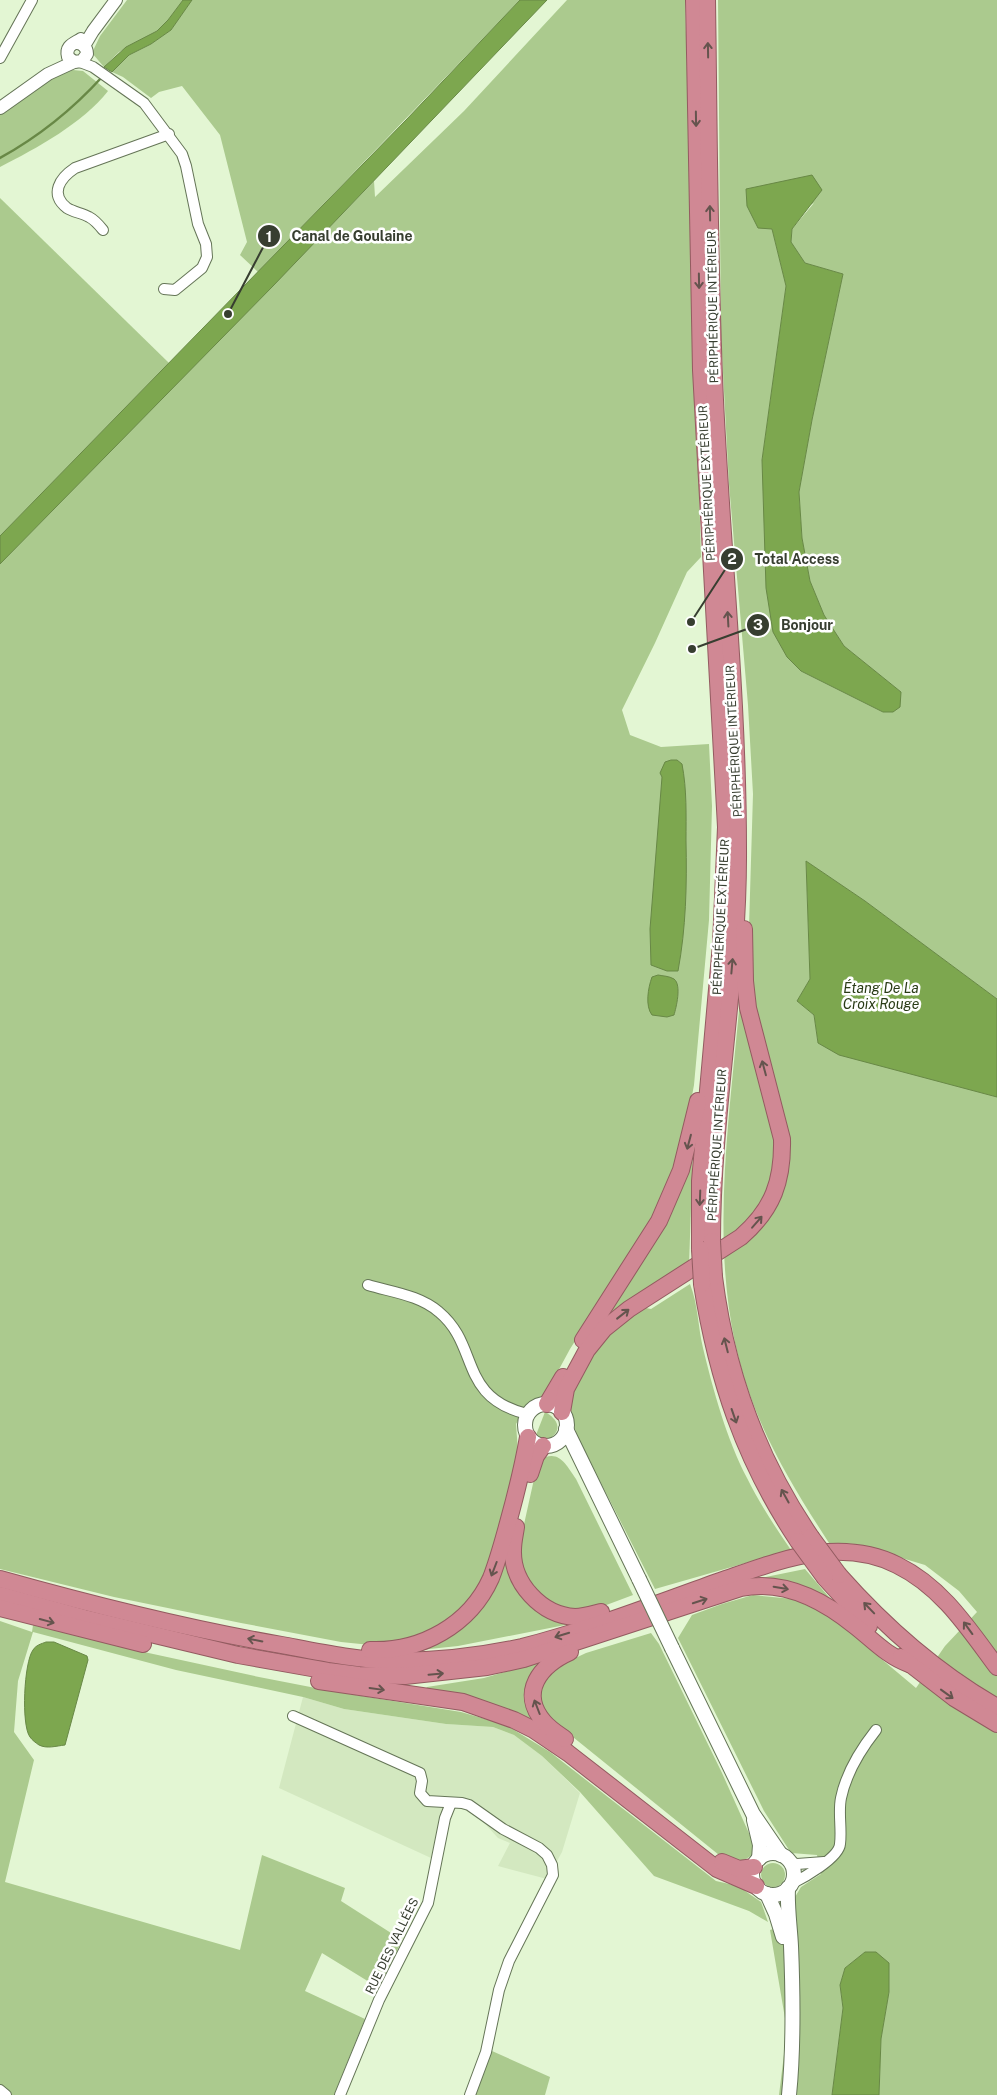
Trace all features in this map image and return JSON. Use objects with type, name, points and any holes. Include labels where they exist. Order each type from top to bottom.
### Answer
[{"type":"highway","name":"PÉRIPHÉRIQUE EXTÉRIEUR","points":[[694,0],[700,351],[726,827],[724,907],[700,1181],[706,1245]]},
{"type":"highway","name":"PÉRIPHÉRIQUE INTÉRIEUR","points":[[707,0],[714,387],[737,770],[738,878],[706,1245],[715,1354],[741,1436],[765,1488],[832,1576],[851,1608],[894,1647]]},
{"type":"highway","points":[[562,1412],[566,1390],[587,1350],[604,1329],[629,1310],[741,1237],[756,1224],[768,1208],[778,1184],[783,1162],[782,1139],[748,1008],[745,981],[744,893],[738,878]]},
{"type":"highway","points":[[547,1404],[558,1388],[578,1349],[645,1245],[670,1197],[681,1170],[696,1116],[706,1039],[714,1027]]},
{"type":"highway","points":[[303,1649],[317,1645],[376,1650],[407,1647],[434,1637],[458,1621],[481,1595],[497,1562],[522,1471],[528,1437]]},
{"type":"highway","points":[[550,1445],[532,1464],[514,1540],[513,1555],[516,1571],[528,1592],[548,1609],[574,1617],[583,1617],[674,1597]]},
{"type":"highway","points":[[0,1579],[140,1615],[250,1640],[336,1656],[394,1661],[484,1654],[521,1647],[560,1636],[774,1563],[819,1553],[842,1552],[872,1556],[896,1564],[926,1582],[949,1603],[997,1667]]},
{"type":"highway","points":[[0,1595],[84,1618],[238,1655],[359,1675],[405,1676],[487,1667],[517,1660],[741,1588],[760,1586],[780,1587],[809,1596],[854,1625],[944,1673],[997,1707]]},
{"type":"highway","points":[[0,1608],[74,1628],[196,1656],[334,1683],[463,1702],[502,1714],[534,1730],[560,1748],[717,1870],[761,1890]]},
{"type":"highway","points":[[668,1612],[625,1631],[578,1648],[555,1660],[535,1680],[534,1705],[543,1720],[550,1727],[718,1859],[730,1867],[739,1869],[756,1863]]},
{"type":"highway","points":[[894,1647],[908,1664],[954,1698],[997,1724]]},
{"type":"main road","points":[[550,1445],[562,1439],[567,1422],[562,1412],[553,1405],[536,1406],[527,1414],[524,1426],[528,1437],[532,1442],[550,1445],[585,1471]]},
{"type":"main road","points":[[566,1430],[753,1814],[794,1873],[789,1886],[786,1906],[791,1943],[792,1986],[789,2095]]},
{"type":"main road","points":[[753,1814],[760,1845],[753,1880],[776,1914],[792,1986]]},
{"type":"main road","points":[[756,1863],[770,1854],[786,1859]]},
{"type":"main road","points":[[761,1890],[778,1894],[789,1886]]},
{"type":"street","points":[[0,58],[32,0]]},
{"type":"street","points":[[0,108],[78,53],[116,0]]},
{"type":"street","points":[[78,53],[109,80],[144,103],[182,154],[192,202],[206,244],[207,257],[202,268],[176,290],[164,289]]},
{"type":"street","points":[[103,230],[88,216],[68,209],[60,201],[57,192],[59,182],[65,174],[75,168],[168,134]]},
{"type":"street","points":[[368,1285],[418,1299],[438,1311],[452,1326],[458,1336],[471,1370],[483,1389],[499,1403],[514,1411],[527,1414]]},
{"type":"street","points":[[293,1716],[420,1773],[422,1781],[420,1793],[427,1802],[462,1803],[469,1806],[503,1829],[539,1848],[547,1855],[553,1868],[553,1875],[509,1961],[499,1990],[486,2052],[470,2095]]},
{"type":"street","points":[[789,1886],[836,1854],[840,1846],[841,1798],[852,1769],[866,1742],[876,1730]]},
{"type":"street","name":"RUE DES VALLÉES","points":[[340,2095],[379,2000],[428,1903],[445,1818],[451,1803]]},
{"type":"street","points":[[786,1859],[797,1864],[825,1862]]},
{"type":"street","points":[[0,2090],[6,2095]]},
{"type":"shaded area","points":[[127,0],[183,0],[157,31],[119,52],[104,67],[92,53],[100,36]]},
{"type":"shaded area","points":[[192,0],[520,0],[258,272],[240,255],[247,242],[220,135],[182,86],[159,92],[151,98],[123,77],[112,72],[129,55],[151,44],[171,30]]},
{"type":"shaded area","points":[[567,0],[685,0],[701,557],[687,572],[622,710],[630,735],[661,747],[709,744],[712,806],[709,920],[694,1085],[683,1144],[655,1215],[570,1349],[544,1397],[526,1407],[516,1424],[518,1452],[497,1533],[521,1538],[538,1461],[545,1457],[556,1457],[564,1463],[576,1479],[633,1595],[593,1610],[575,1612],[565,1625],[458,1646],[420,1650],[341,1642],[241,1623],[114,1597],[0,1569],[0,564],[374,181],[375,197],[464,111]]},
{"type":"shaded area","points":[[718,0],[997,0],[997,999],[865,901],[806,861],[810,979],[797,1001],[814,1015],[818,1043],[997,1097],[997,2095],[879,2095],[881,2039],[889,1992],[889,1963],[880,1957],[865,1952],[845,1968],[840,1985],[843,2008],[832,2095],[779,2095],[787,2030],[770,1930],[794,1923],[792,1902],[801,1887],[821,1874],[817,1855],[791,1853],[764,1811],[678,1638],[692,1615],[722,1604],[753,1595],[793,1599],[830,1616],[916,1688],[945,1646],[977,1612],[959,1591],[925,1565],[855,1544],[829,1543],[790,1479],[763,1428],[740,1363],[730,1313],[725,1263],[725,1162],[739,1010],[753,1006],[748,960],[753,794],[748,705],[729,484],[721,335]],"holes":[[[814,203],[792,229],[791,242],[805,263],[843,274],[812,420],[799,492],[802,538],[810,581],[824,615],[844,646],[901,692],[893,712],[883,712],[801,671],[762,460],[786,286],[772,229]]]},
{"type":"shaded area","points":[[64,71],[83,71],[108,91],[86,114],[59,134],[0,167],[0,114]]},
{"type":"shaded area","points":[[0,198],[169,363],[0,536]]},
{"type":"shaded area","points":[[693,1151],[689,1265],[610,1316],[607,1313]]},
{"type":"shaded area","points":[[690,1284],[695,1299],[701,1340],[711,1381],[733,1448],[757,1497],[791,1550],[655,1589],[577,1436],[570,1411],[571,1395],[601,1340],[641,1307],[651,1309]]},
{"type":"shaded area","points":[[545,1412],[556,1421],[557,1425],[556,1432],[549,1439],[542,1439],[536,1435]]},
{"type":"shaded area","points":[[805,1569],[840,1610],[746,1581]]},
{"type":"shaded area","points":[[0,1621],[32,1632],[33,1625],[259,1677],[331,1691],[461,1712],[506,1725],[550,1752],[716,1881],[738,1886],[761,1902],[768,1922],[749,1911],[654,1876],[580,1792],[542,1756],[514,1735],[493,1727],[446,1724],[344,1709],[303,1697],[176,1670],[33,1632],[18,1681],[14,1732],[34,1760],[5,1882],[240,1950],[262,1855],[345,1888],[341,1901],[402,1940],[379,1988],[322,1953],[305,1991],[365,2019],[334,2095],[0,2095]]},
{"type":"shaded area","points":[[651,1633],[659,1644],[722,1773],[752,1840],[754,1853],[744,1860],[733,1861],[724,1859],[563,1729],[425,1690],[427,1687],[484,1678],[542,1661],[552,1669],[586,1653]]},
{"type":"shaded area","points":[[303,1697],[344,1709],[446,1724],[493,1727],[514,1735],[542,1756],[580,1793],[562,1852],[547,1879],[498,1866],[510,1843],[498,1838],[477,1815],[460,1807],[441,1814],[431,1858],[279,1788]]},
{"type":"shaded area","points":[[773,1863],[782,1866],[785,1875],[782,1884],[773,1887],[764,1884],[761,1875],[764,1866]]},
{"type":"shaded area","points":[[492,2051],[550,2077],[545,2095],[474,2095]]},
{"type":"water","points":[[183,0],[192,0],[171,30],[151,44],[129,55],[112,72],[104,67],[126,47],[157,31]]},
{"type":"water","points":[[520,0],[547,0],[273,286],[0,564],[0,536],[406,120]]},
{"type":"water","points":[[812,175],[822,190],[792,229],[791,242],[805,263],[843,274],[812,420],[799,492],[802,538],[810,581],[824,615],[844,646],[901,692],[900,707],[893,712],[883,712],[801,671],[787,657],[773,632],[766,588],[762,460],[786,286],[772,229],[758,228],[747,206],[746,189]]},
{"type":"water","points":[[677,760],[682,764],[686,802],[685,906],[683,939],[678,971],[667,971],[651,965],[650,929],[662,777],[660,773],[665,762]]},
{"type":"water","name":"Étang De La Croix Rouge","points":[[806,861],[865,901],[997,999],[997,1097],[839,1055],[818,1043],[814,1015],[797,1001],[810,979]]},
{"type":"water","points":[[658,975],[674,979],[678,986],[678,997],[674,1015],[667,1017],[652,1015],[648,1007],[649,986],[652,977]]},
{"type":"water","points":[[46,1642],[54,1642],[87,1656],[88,1660],[65,1745],[48,1747],[39,1745],[30,1737],[25,1720],[27,1667],[33,1650]]},
{"type":"water","points":[[865,1952],[876,1952],[889,1963],[889,1992],[881,2039],[879,2095],[832,2095],[843,2008],[840,1985],[845,1968]]},
{"type":"waterway","points":[[0,158],[54,122],[79,101],[102,77]]},
{"type":"place","name":"Canal de Goulaine","points":[[228,314]]},
{"type":"place","name":"Total Access","points":[[691,622]]},
{"type":"place","name":"Bonjour","points":[[692,649]]}]
